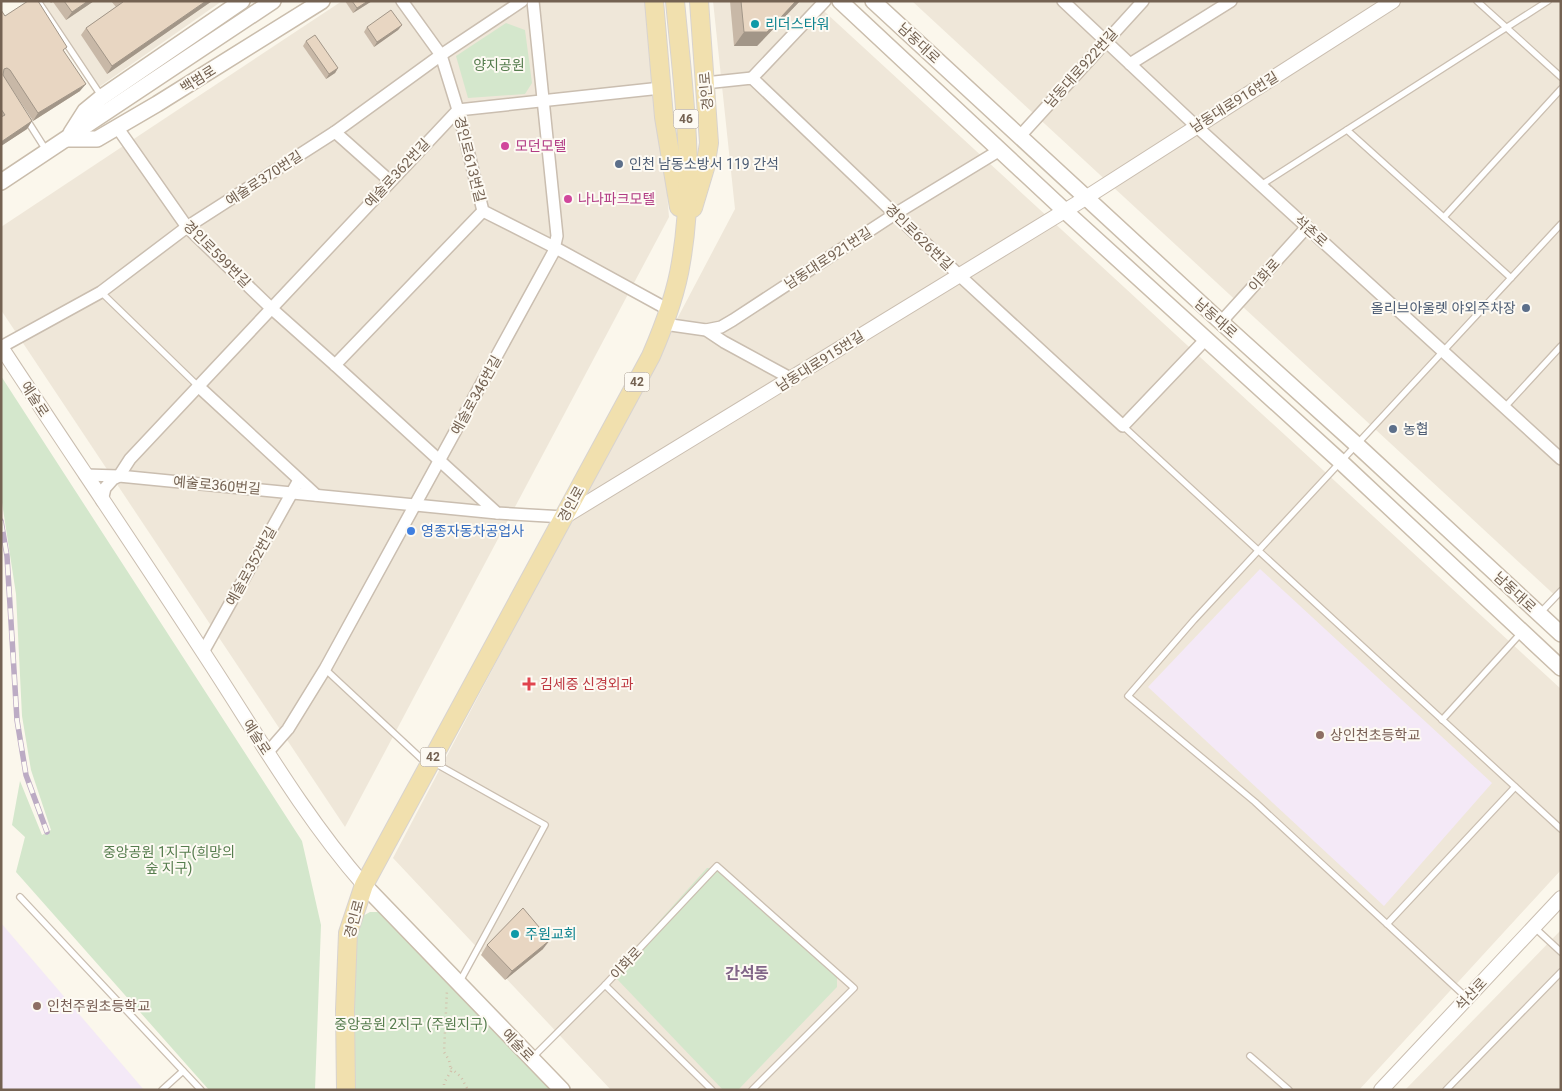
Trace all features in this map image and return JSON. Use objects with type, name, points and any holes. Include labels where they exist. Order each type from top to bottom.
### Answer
[{"type":"main road","name":"백범로","points":[[67,139],[85,111],[102,97],[242,1]]},
{"type":"main road","name":"백범로","points":[[1,182],[273,1]]},
{"type":"main road","name":"백범로","points":[[67,139],[97,139],[157,104],[322,1]]},
{"type":"main road","name":"경인로","points":[[654,1],[661,88],[670,156],[685,237]]},
{"type":"main road","name":"경인로","points":[[346,1090],[345,1010],[348,933],[364,885],[651,356],[667,317],[681,264],[685,237],[687,187],[686,117],[675,1]]},
{"type":"main road","name":"경인로","points":[[685,237],[705,168],[709,143],[699,1]]},
{"type":"main road","points":[[840,1],[1000,150],[1075,204],[1206,339],[1349,454],[1522,632],[1561,668]]},
{"type":"main road","name":"남동대로","points":[[873,1],[1020,136],[1075,204],[1221,322],[1349,454],[1561,634]]},
{"type":"main road","name":"예술로","points":[[364,885],[562,1090]]},
{"type":"street","name":"경인로613번길","points":[[402,1],[441,55],[458,110],[483,211],[554,247],[667,317]]},
{"type":"street","name":"예술로370번길","points":[[1,347],[101,292],[187,227],[335,132],[441,55],[522,1]]},
{"type":"street","name":"예술로346번길","points":[[267,753],[288,729],[324,668],[553,253],[557,236],[533,1]]},
{"type":"street","points":[[705,83],[752,78],[825,1]]},
{"type":"street","name":"석촌로","points":[[1063,1],[1196,126],[1561,459]]},
{"type":"street","name":"남동대로922번길","points":[[1020,136],[1143,1]]},
{"type":"street","points":[[1130,64],[1231,1]]},
{"type":"street","name":"남동대로916번길","points":[[1075,204],[1393,1]]},
{"type":"street","name":"경인로626번길","points":[[752,78],[960,276],[1123,426]]},
{"type":"street","points":[[458,110],[661,88]]},
{"type":"street","name":"예술로362번길","points":[[102,501],[105,488],[113,479],[119,476],[130,459],[458,110]]},
{"type":"street","name":"경인로599번길","points":[[117,127],[187,227],[270,308],[497,512]]},
{"type":"street","points":[[335,132],[390,181]]},
{"type":"street","name":"남동대로921번길","points":[[706,330],[721,328],[895,214],[1000,150]]},
{"type":"street","name":"남동대로915번길","points":[[564,517],[1075,204]]},
{"type":"street","points":[[335,365],[483,211]]},
{"type":"street","name":"이화로","points":[[1221,322],[1307,227]]},
{"type":"street","points":[[667,317],[706,330],[724,342],[792,379]]},
{"type":"street","points":[[1123,426],[1206,339]]},
{"type":"street","name":"예술로","points":[[1,347],[203,652],[267,753],[335,852],[364,885]]},
{"type":"street","points":[[198,386],[316,495]]},
{"type":"street","name":"예술로360번길","points":[[85,475],[119,476],[497,512]]},
{"type":"street","name":"예술로352번길","points":[[203,652],[300,480]]},
{"type":"street","points":[[497,512],[564,517]]},
{"type":"street","name":"석산로","points":[[1381,1090],[1561,898]]},
{"type":"lane","points":[[38,1],[102,97]]},
{"type":"lane","points":[[1477,1],[1561,77]]},
{"type":"lane","points":[[1261,185],[1548,1]]},
{"type":"lane","points":[[1444,217],[1561,89]]},
{"type":"lane","points":[[22,112],[47,152]]},
{"type":"lane","points":[[1347,130],[1512,278]]},
{"type":"lane","points":[[1467,998],[1255,802],[1128,696],[1258,550],[1561,224]]},
{"type":"lane","points":[[101,292],[198,386]]},
{"type":"lane","points":[[1504,408],[1561,346]]},
{"type":"lane","points":[[1123,426],[1561,829]]},
{"type":"lane","points":[[1539,614],[1561,591]]},
{"type":"lane","name":"남동대로","points":[[1442,720],[1522,632]]},
{"type":"lane","points":[[324,668],[430,763],[545,825],[459,983]]},
{"type":"lane","points":[[1387,924],[1515,787]]},
{"type":"lane","name":"이화로","points":[[531,1058],[605,985],[717,866],[854,988],[752,1090]]},
{"type":"lane","points":[[20,897],[201,1090]]},
{"type":"lane","points":[[1534,927],[1561,952]]},
{"type":"lane","points":[[1446,1090],[1561,972]]},
{"type":"lane","points":[[605,985],[712,1090]]},
{"type":"lane","points":[[1250,1056],[1289,1090]]},
{"type":"lane","points":[[162,1090],[183,1071]]},
{"type":"path","points":[[444,1090],[444,1083],[451,1071],[449,1060],[444,1052],[447,971]]},
{"type":"path","points":[[450,1067],[461,1077],[468,1090]]},
{"type":"shaded area","points":[[43,1],[222,1],[99,87]]},
{"type":"shaded area","points":[[342,1],[651,1],[669,217],[345,827],[1,310],[1,227]]},
{"type":"shaded area","points":[[713,1],[813,1],[1561,689],[1561,870],[1359,1090],[611,1090],[393,858],[735,209]]},
{"type":"shaded area","points":[[912,1],[1561,1],[1561,601]]},
{"type":"shaded area","name":"상인천초등학교","points":[[1260,569],[1492,783],[1384,906],[1148,687]]},
{"type":"shaded area","name":"인천주원초등학교","points":[[1,923],[144,1090],[1,1090]]},
{"type":"shaded area","points":[[1561,930],[1561,1090],[1405,1090]]},
{"type":"green space","name":"양지공원","points":[[506,23],[525,30],[532,83],[525,94],[468,98],[456,56]]},
{"type":"green space","name":"중앙공원 1지구(희망의 숲 지구)","points":[[1,376],[302,841],[321,925],[315,1090],[209,1090],[16,872],[25,837],[12,825],[20,781],[42,835],[51,830],[31,770],[22,716],[16,594],[1,496]]},
{"type":"green space","points":[[707,868],[719,868],[837,975],[837,987],[738,1090],[723,1090],[616,978],[616,969]]},
{"type":"green space","name":"중앙공원 2지구 (주원지구)","points":[[370,912],[380,912],[562,1090],[347,1090],[348,933],[361,917]]},
{"type":"building","points":[[28,1],[38,1],[67,47],[63,50],[86,84],[38,113],[10,70],[4,69],[3,75],[32,121],[1,142],[1,117],[5,115],[1,109],[1,10],[5,16]]},
{"type":"building","points":[[64,1],[88,1],[72,12]]},
{"type":"building","points":[[122,1],[206,1],[112,66],[86,28]]},
{"type":"building","points":[[352,1],[368,1],[357,8]]},
{"type":"building","points":[[741,1],[796,1],[767,32],[744,32]]},
{"type":"building","points":[[391,10],[402,25],[377,42],[367,27]]},
{"type":"building","points":[[315,35],[338,68],[329,74],[306,41]]},
{"type":"building","name":"주원교회","points":[[523,908],[550,940],[512,971],[487,945]]},
{"type":"railway","points":[[1,521],[7,556],[17,720],[26,775],[47,832]]},
{"type":"place","name":"리더스타워","points":[[755,24]]},
{"type":"place","name":"모던모텔","points":[[505,146]]},
{"type":"place","name":"인천 남동소방서 119 간석","points":[[619,164]]},
{"type":"place","name":"나나파크모텔","points":[[568,199]]},
{"type":"place","name":"올리브아울렛 야외주차장","points":[[1526,308]]},
{"type":"place","name":"농협","points":[[1393,429]]},
{"type":"place","name":"영종자동차공업사","points":[[411,531]]},
{"type":"place","name":"김세중 신경외과","points":[[529,684]]},
{"type":"place","name":"상인천초등학교","points":[[1320,735]]},
{"type":"place","name":"주원교회","points":[[515,934]]},
{"type":"place","name":"인천주원초등학교","points":[[37,1006]]},
{"type":"district","name":"간석동","points":[[747,973]]}]
